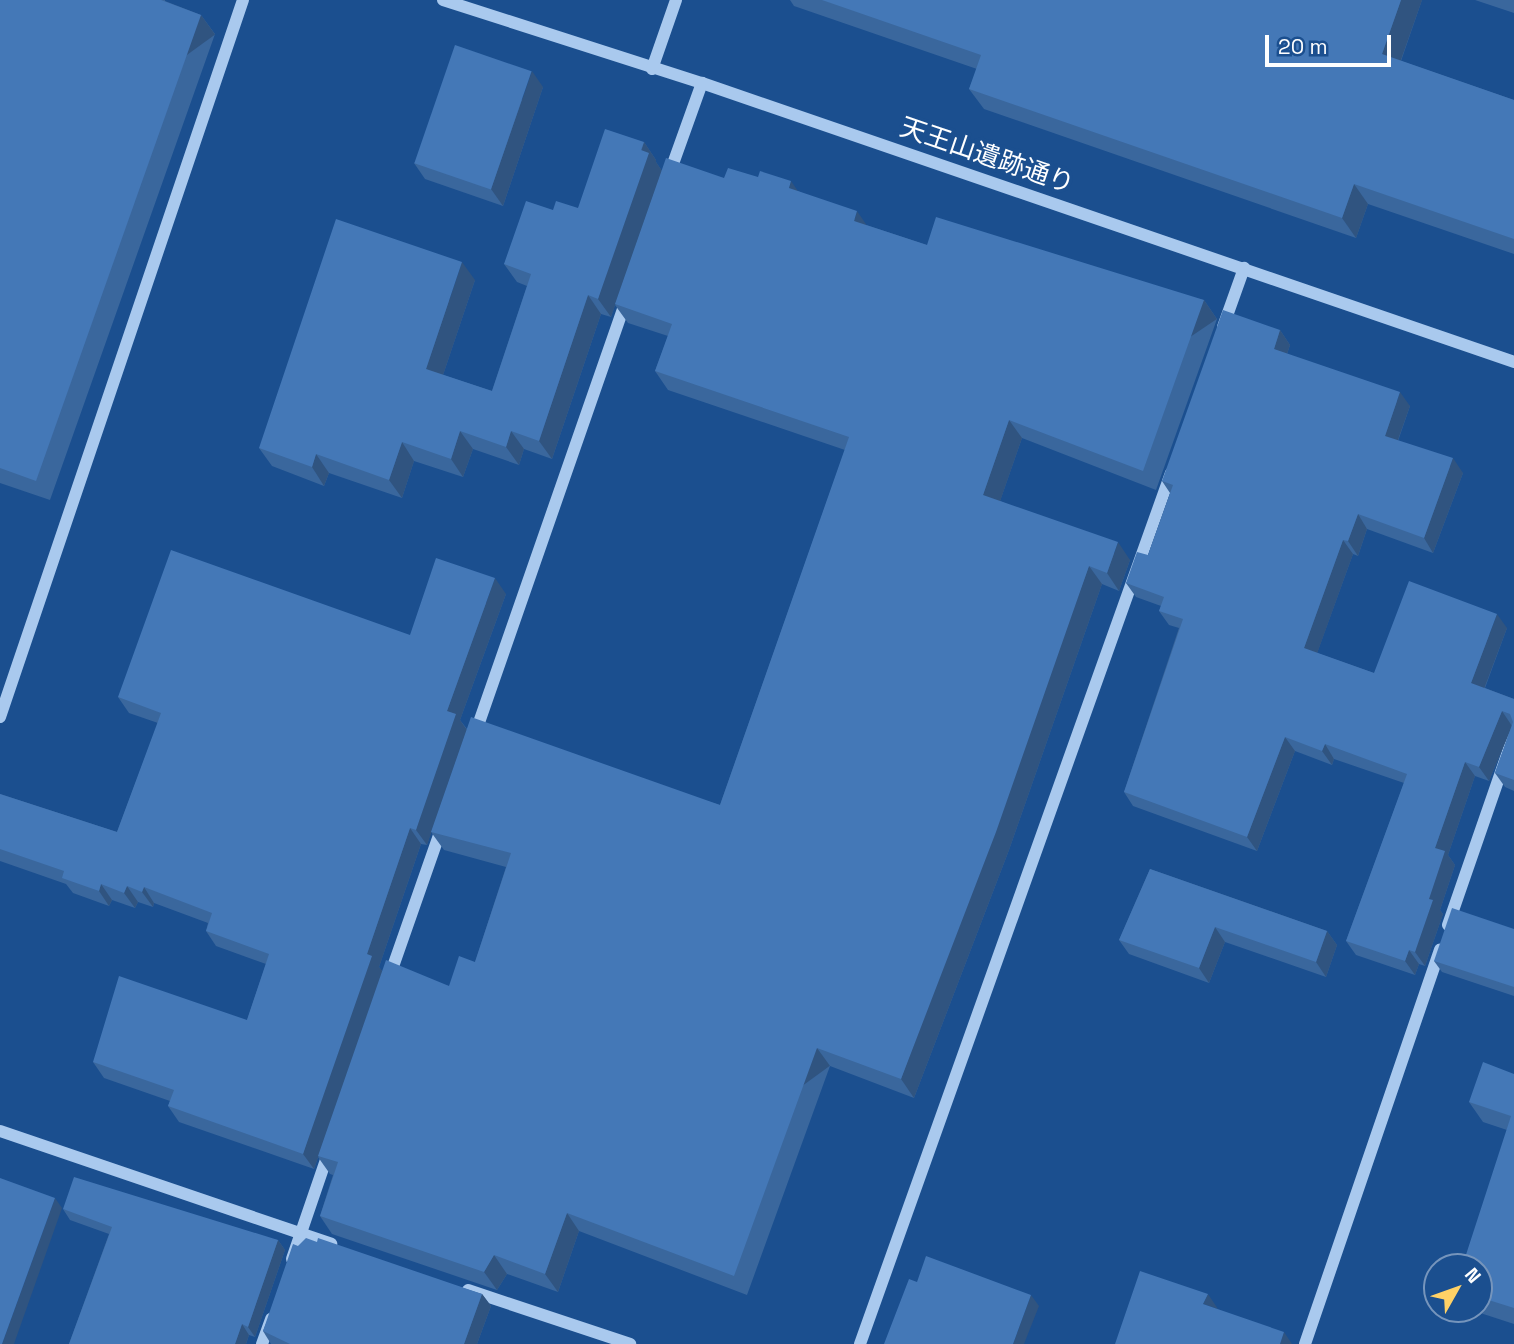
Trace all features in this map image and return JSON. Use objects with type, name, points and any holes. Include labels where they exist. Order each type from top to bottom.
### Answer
[{"type":"street","points":[[0,717],[243,0]]},
{"type":"street","name":"天王山遺跡通り","points":[[443,0],[702,83],[1514,362]]},
{"type":"street","points":[[652,69],[676,0]]},
{"type":"street","points":[[665,188],[702,83]]},
{"type":"street","points":[[1216,347],[1244,268]]},
{"type":"street","points":[[469,750],[633,279]]},
{"type":"street","points":[[860,1344],[1174,465]]},
{"type":"street","points":[[1305,1344],[1514,734]]},
{"type":"street","points":[[382,999],[446,815]]},
{"type":"street","points":[[0,1131],[340,1247]]},
{"type":"street","points":[[288,1271],[332,1142]]},
{"type":"street","points":[[458,1287],[630,1344]]},
{"type":"street","points":[[262,1344],[275,1307]]},
{"type":"building","points":[[0,0],[161,0],[201,15],[36,481],[0,468]]},
{"type":"building","points":[[822,0],[1401,0],[1382,54],[1514,100],[1514,239],[1354,184],[1342,218],[969,89],[981,55]]},
{"type":"building","points":[[455,45],[532,71],[491,190],[414,163]]},
{"type":"building","points":[[605,129],[644,142],[641,150],[649,153],[598,299],[588,295],[539,441],[511,431],[506,447],[460,431],[451,459],[402,442],[389,480],[316,454],[312,467],[259,448],[336,219],[462,262],[426,369],[492,391],[531,274],[504,264],[526,201],[553,210],[556,201],[578,208]]},
{"type":"building","points":[[666,158],[724,178],[728,168],[758,177],[760,171],[791,181],[789,188],[857,211],[854,221],[927,245],[936,217],[1204,300],[1143,471],[1009,420],[983,495],[1118,542],[1107,573],[1089,566],[996,832],[901,1079],[817,1048],[734,1276],[567,1213],[545,1274],[494,1255],[484,1272],[320,1216],[338,1162],[318,1156],[386,960],[449,986],[459,956],[475,962],[511,853],[431,832],[471,717],[720,805],[849,437],[655,371],[672,324],[615,304]]},
{"type":"building","points":[[1223,310],[1280,330],[1274,349],[1400,392],[1385,436],[1453,458],[1424,538],[1358,514],[1348,541],[1343,540],[1304,648],[1374,673],[1409,581],[1497,614],[1471,683],[1514,699],[1514,780],[1495,773],[1513,722],[1510,714],[1502,711],[1479,767],[1465,762],[1435,848],[1445,851],[1429,899],[1433,900],[1415,952],[1409,950],[1405,961],[1346,941],[1407,774],[1325,744],[1322,751],[1285,737],[1247,837],[1124,792],[1183,619],[1159,611],[1164,597],[1126,583],[1137,552],[1148,555],[1173,485],[1162,481]]},
{"type":"building","points":[[171,550],[410,635],[436,558],[495,578],[447,711],[456,714],[416,830],[410,828],[367,954],[372,956],[303,1154],[168,1106],[174,1090],[93,1062],[119,976],[247,1020],[269,954],[206,931],[212,913],[144,887],[142,892],[127,886],[124,893],[101,884],[99,891],[62,878],[64,871],[0,849],[0,794],[117,832],[161,713],[118,697]]},
{"type":"building","points":[[1150,869],[1327,931],[1316,962],[1215,927],[1199,968],[1119,940]]},
{"type":"building","points":[[1452,908],[1514,929],[1514,987],[1434,961]]},
{"type":"building","points":[[1483,1062],[1514,1074],[1514,1308],[1493,1301],[1493,1253],[1467,1253],[1511,1116],[1469,1102]]},
{"type":"building","points":[[74,1177],[278,1240],[248,1327],[242,1324],[235,1344],[69,1344],[112,1227],[63,1209]]},
{"type":"building","points":[[0,1178],[55,1198],[2,1344],[0,1344]]},
{"type":"building","points":[[306,1238],[317,1242],[318,1238],[482,1294],[464,1344],[290,1344],[263,1331],[293,1244],[298,1246]]},
{"type":"building","points":[[926,1256],[1031,1295],[1013,1344],[884,1344],[909,1279],[917,1282]]},
{"type":"building","points":[[1140,1271],[1208,1294],[1203,1304],[1284,1332],[1280,1344],[1115,1344]]}]
